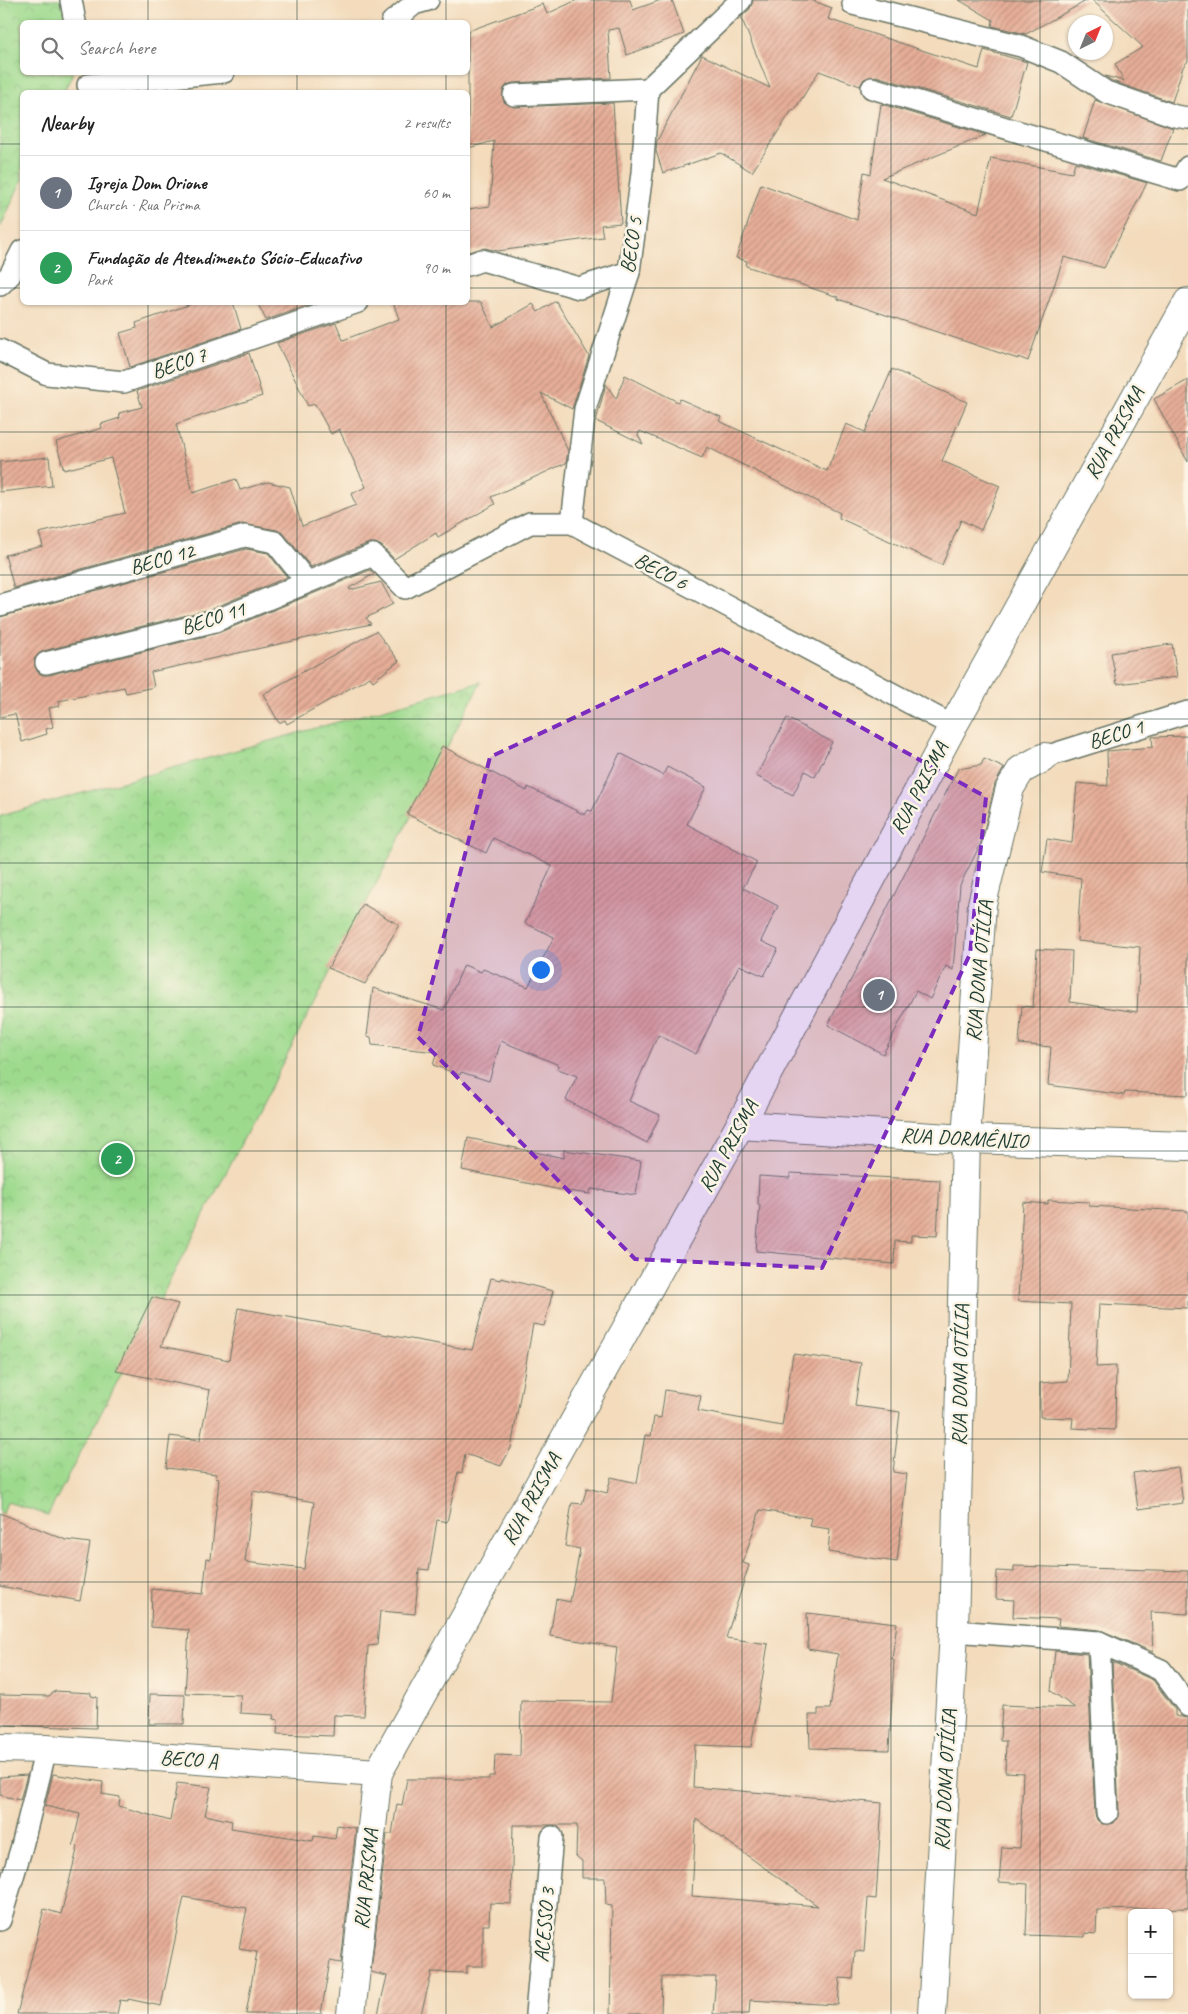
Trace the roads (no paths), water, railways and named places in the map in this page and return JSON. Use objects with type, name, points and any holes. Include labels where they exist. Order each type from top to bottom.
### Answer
[{"type":"street","name":"RUA PRISMA","points":[[351,2014],[378,1773],[740,1125],[953,726],[1188,302]]},
{"type":"street","points":[[1159,352],[1188,338]]},
{"type":"street","name":"RUA DONA OTÍLIA","points":[[932,2014],[954,1631],[966,1139],[982,904],[1010,788],[1021,770],[1045,757]]},
{"type":"street","name":"RUA DORMÊNIO","points":[[740,1125],[966,1139],[1188,1146]]},
{"type":"street","name":"BECO A","points":[[0,1748],[46,1749],[378,1773]]},
{"type":"lane","points":[[71,0],[76,20]]},
{"type":"lane","points":[[394,20],[414,4],[428,0]]},
{"type":"lane","points":[[514,95],[648,89],[741,0]]},
{"type":"lane","points":[[852,4],[1021,46],[1061,62],[1106,92],[1176,116],[1188,118]]},
{"type":"lane","points":[[86,83],[186,75]]},
{"type":"lane","points":[[872,88],[1180,180],[1188,167]]},
{"type":"lane","name":"BECO 5","points":[[572,523],[585,409],[629,272],[642,173],[648,89]]},
{"type":"lane","points":[[0,285],[10,275],[20,255]]},
{"type":"lane","points":[[470,264],[482,260],[579,288],[629,272]]},
{"type":"lane","name":"BECO 7","points":[[0,350],[47,374],[124,382],[349,305]]},
{"type":"lane","name":"BECO 6","points":[[373,554],[405,588],[530,523],[572,523],[953,726]]},
{"type":"lane","name":"BECO 12","points":[[0,605],[245,536],[275,542],[307,582]]},
{"type":"lane","name":"BECO 11","points":[[46,663],[215,621],[373,554]]},
{"type":"lane","name":"BECO 1","points":[[1045,757],[1188,712]]},
{"type":"lane","points":[[954,1631],[1099,1642],[1162,1670],[1188,1706]]},
{"type":"lane","points":[[1099,1642],[1108,1813]]},
{"type":"lane","points":[[0,1920],[22,1846],[46,1749]]},
{"type":"lane","name":"ACESSO 3","points":[[536,2014],[552,1837]]},
{"type":"place","name":"Igreja Dom Orione","points":[[879,995]]},
{"type":"place","name":"Fundação de Atendimento Sócio-Educativo","points":[[117,1159]]}]
